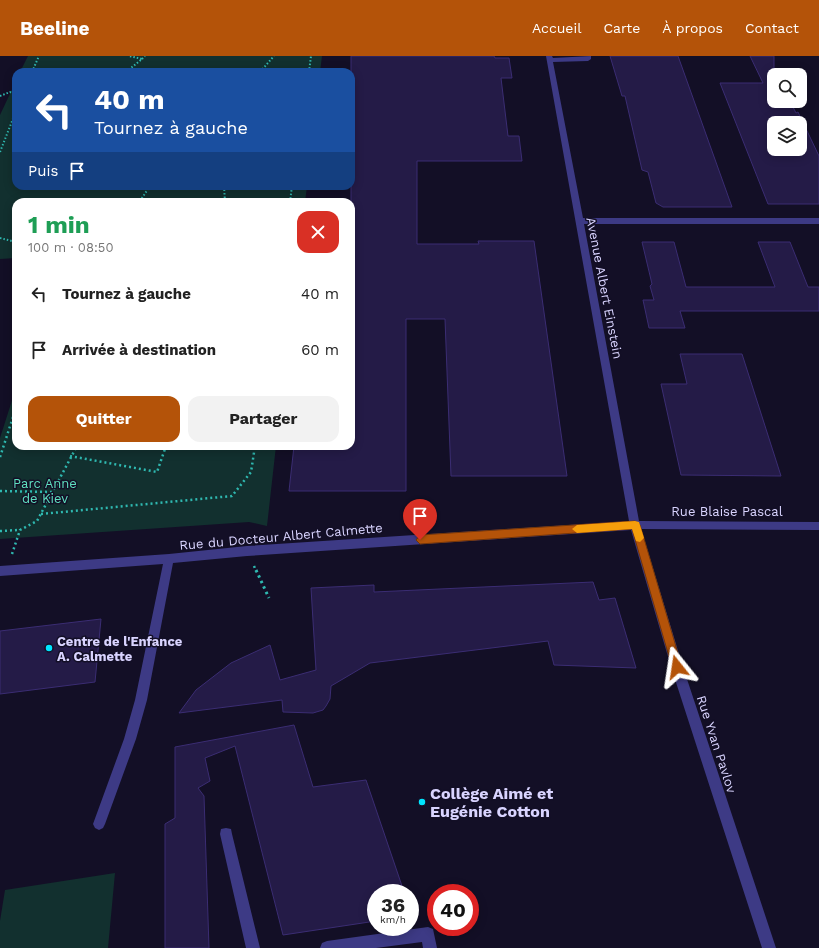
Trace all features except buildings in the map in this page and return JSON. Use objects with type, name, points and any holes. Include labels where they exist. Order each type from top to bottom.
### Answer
[{"type":"street","points":[[549,58],[588,59],[588,56]]},
{"type":"street","name":"Avenue Albert Einstein","points":[[549,58],[635,525]]},
{"type":"street","points":[[579,220],[819,220]]},
{"type":"street","name":"Rue Blaise Pascal","points":[[635,525],[819,526]]},
{"type":"street","name":"Rue du Docteur Albert Calmette","points":[[3,571],[169,559],[247,551],[635,525]]},
{"type":"street","name":"Rue Yvan Pavlov","points":[[635,525],[677,667],[769,948]]},
{"type":"street","points":[[99,824],[130,739],[141,700],[169,559]]},
{"type":"street","points":[[226,834],[253,948]]},
{"type":"street","points":[[327,948],[428,934],[430,948]]},
{"type":"path","points":[[34,68],[39,56]]},
{"type":"path","points":[[129,56],[142,59]]},
{"type":"path","points":[[131,68],[145,56]]},
{"type":"path","points":[[264,68],[274,56]]},
{"type":"path","points":[[310,68],[311,56]]},
{"type":"path","points":[[0,96],[10,92],[12,93]]},
{"type":"path","points":[[0,152],[12,121]]},
{"type":"path","points":[[0,238],[12,241]]},
{"type":"path","points":[[0,457],[12,420]]},
{"type":"path","points":[[0,531],[20,530],[37,520],[54,492],[74,450]]},
{"type":"path","points":[[70,456],[156,472],[164,450]]},
{"type":"path","points":[[41,514],[232,496],[251,472],[254,450]]},
{"type":"path","points":[[0,491],[54,492]]},
{"type":"path","points":[[3,571],[20,530]]},
{"type":"path","points":[[247,551],[269,598]]},
{"type":"green space","points":[[28,56],[322,56],[320,68],[22,68]]},
{"type":"green space","points":[[12,90],[12,190],[306,190],[306,198],[12,198],[12,258],[0,259],[0,115]]},
{"type":"green space","name":"Parc Anne de Kiev","points":[[12,400],[12,450],[276,450],[267,526],[249,522],[0,539],[0,438]]},
{"type":"green space","points":[[115,873],[108,948],[0,948],[0,921],[5,890]]},
{"type":"slow traffic","points":[[577,529],[635,525],[640,538]]},
{"type":"place","name":"Centre de l'Enfance A. Calmette","points":[[49,648]]},
{"type":"place","name":"Collège Aimé et Eugénie Cotton","points":[[422,802]]},
{"type":"route","points":[[420,540],[635,525],[652,577],[677,667]]}]
